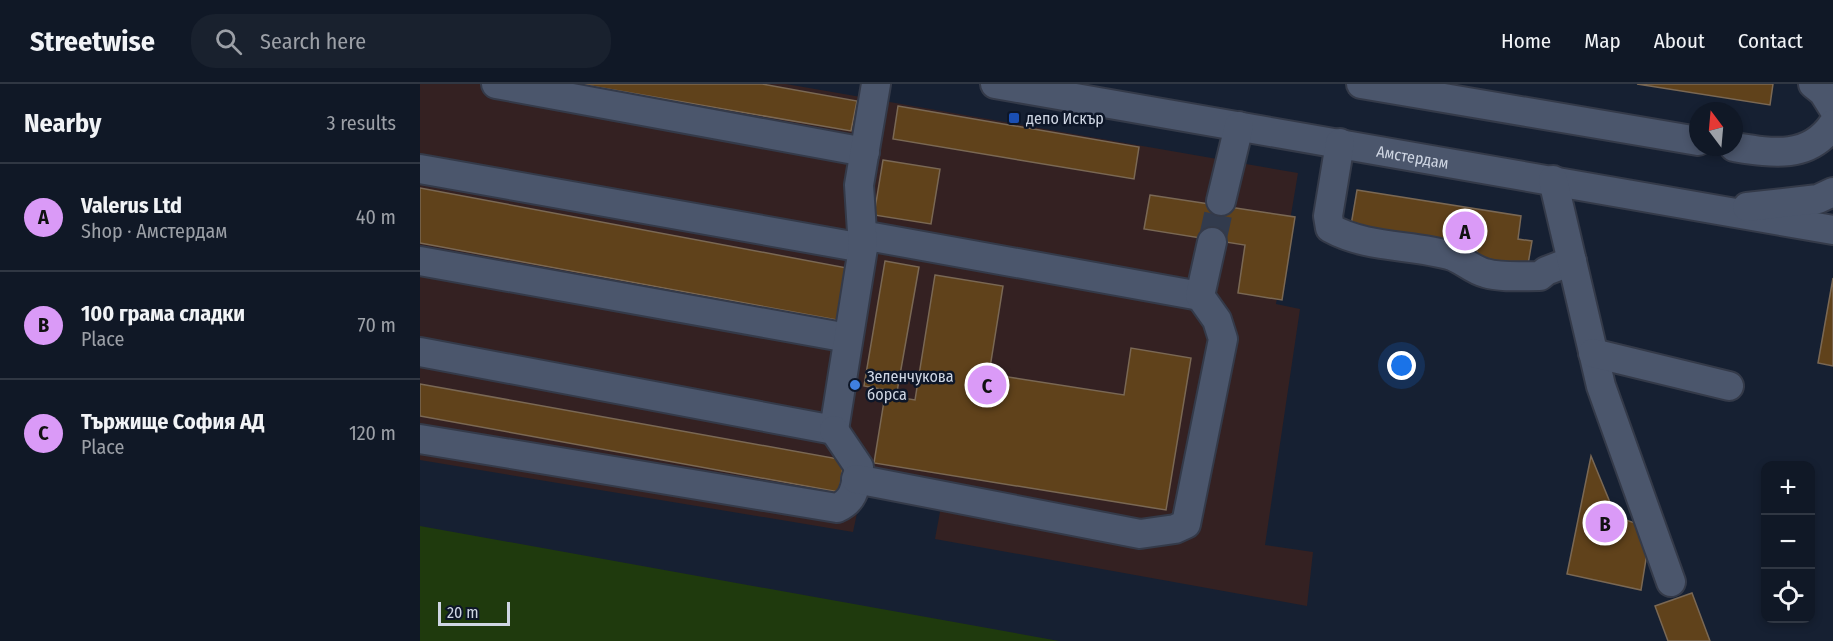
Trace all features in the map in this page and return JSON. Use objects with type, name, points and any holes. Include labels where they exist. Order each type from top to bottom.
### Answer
[{"type":"street","points":[[496,84],[865,152]]},
{"type":"street","points":[[420,439],[837,508],[846,504],[852,495],[859,467],[834,430],[862,242],[859,185],[876,84]]},
{"type":"street","name":"Амстердам","points":[[995,84],[1067,90],[1239,126],[1833,230]]},
{"type":"street","points":[[1361,84],[1689,139]]},
{"type":"street","points":[[1417,84],[1444,98]]},
{"type":"street","points":[[1813,84],[1833,108]]},
{"type":"street","points":[[1743,148],[1765,152],[1798,150],[1826,135],[1833,124]]},
{"type":"street","points":[[1221,201],[1239,126]]},
{"type":"street","points":[[1340,143],[1328,216],[1330,228],[1342,234],[1397,248],[1452,256],[1483,273],[1540,276],[1546,271],[1572,261]]},
{"type":"street","points":[[420,169],[1200,296],[1217,321],[1223,339],[1186,524],[1175,529],[1140,534],[856,479]]},
{"type":"street","points":[[1553,180],[1601,386],[1671,582]]},
{"type":"street","points":[[1716,210],[1818,199],[1833,192]]},
{"type":"street","points":[[1200,296],[1212,242]]},
{"type":"street","points":[[420,261],[848,338]]},
{"type":"street","points":[[420,352],[834,430]]},
{"type":"street","points":[[1593,353],[1729,386]]},
{"type":"shaded area","name":"Зеленчукова борса","points":[[420,84],[786,84],[1298,173],[1276,304],[1300,309],[1265,545],[1313,552],[1307,606],[935,539],[942,501],[863,485],[853,532],[420,460]]},
{"type":"green space","points":[[420,526],[1059,641],[420,641]]},
{"type":"building","points":[[579,84],[762,84],[857,101],[851,131]]},
{"type":"building","points":[[1637,84],[1773,84],[1770,105]]},
{"type":"building","points":[[898,106],[1139,147],[1134,179],[893,139]]},
{"type":"building","points":[[883,160],[940,169],[931,224],[874,215]]},
{"type":"building","points":[[420,188],[847,268],[837,320],[420,243]]},
{"type":"building","points":[[1357,190],[1521,216],[1518,239],[1532,241],[1527,270],[1475,262],[1477,251],[1350,231]]},
{"type":"building","points":[[1150,195],[1295,217],[1282,300],[1238,293],[1245,245],[1144,229]]},
{"type":"building","points":[[885,261],[919,267],[897,392],[864,386]]},
{"type":"building","points":[[935,275],[1003,286],[989,374],[1124,395],[1131,348],[1191,358],[1166,510],[874,463],[885,395],[915,400]]},
{"type":"building","points":[[1833,278],[1833,366],[1818,363]]},
{"type":"building","points":[[420,384],[844,460],[839,492],[420,416]]},
{"type":"building","points":[[1591,456],[1616,517],[1651,528],[1641,590],[1567,574]]},
{"type":"building","points":[[1692,593],[1710,641],[1668,641],[1655,606]]},
{"type":"tunnel","points":[[1212,242],[1221,201]]},
{"type":"place","name":"депо Искър","points":[[1014,118]]},
{"type":"place","name":"Valerus Ltd","points":[[1465,231]]},
{"type":"place","name":"Зеленчукова борса","points":[[855,385]]},
{"type":"place","name":"Тържище София АД","points":[[987,385]]},
{"type":"place","name":"100 грама сладки","points":[[1605,523]]}]
